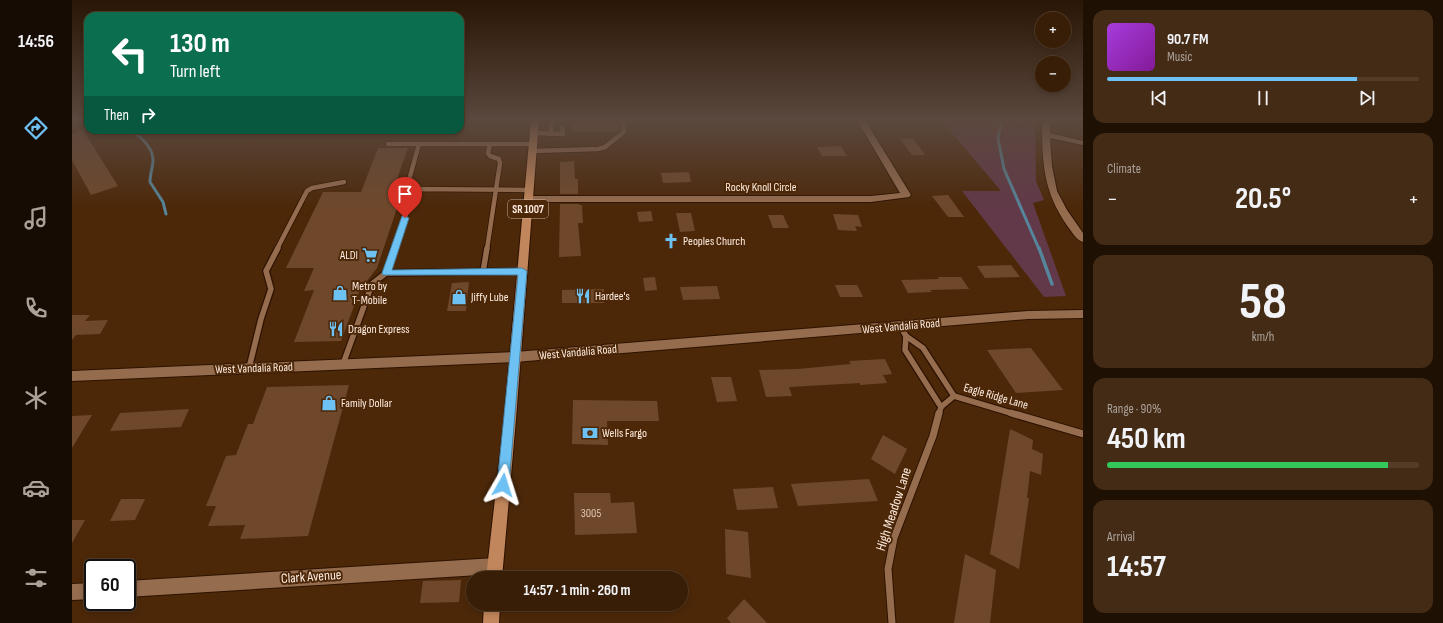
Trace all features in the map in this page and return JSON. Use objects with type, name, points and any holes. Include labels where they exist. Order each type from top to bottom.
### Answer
[{"type":"main road","name":"SR 1007","points":[[495,571],[515,357],[532,149]]},
{"type":"main road","points":[[491,623],[492,611]]},
{"type":"street","name":"Rocky Knoll Circle","points":[[529,194],[871,199],[895,198],[906,195],[878,149]]},
{"type":"street","points":[[1047,149],[1048,166],[1053,191],[1071,224],[1083,239]]},
{"type":"street","name":"West Vandalia Road","points":[[72,376],[515,357],[1028,315],[1083,314]]},
{"type":"street","name":"Clark Avenue","points":[[136,588],[380,572],[466,572]]},
{"type":"street","points":[[72,592],[84,591]]},
{"type":"lane","points":[[343,364],[372,284],[386,273],[409,206],[412,190],[409,180],[418,149]]},
{"type":"lane","points":[[483,272],[496,190],[499,159],[490,156],[488,153],[489,149]]},
{"type":"lane","points":[[571,149],[594,149]]},
{"type":"lane","points":[[249,368],[261,319],[271,289],[266,271],[307,191],[312,188],[344,182]]},
{"type":"lane","points":[[412,190],[496,190],[529,194]]},
{"type":"lane","points":[[386,273],[522,271]]},
{"type":"lane","points":[[900,326],[906,336],[905,350],[941,407],[954,396]]},
{"type":"lane","name":"Eagle Ridge Lane","points":[[906,336],[923,348],[954,396],[1083,434]]},
{"type":"lane","name":"High Meadow Lane","points":[[892,623],[888,569],[894,538],[933,436],[941,407]]},
{"type":"shaded area","points":[[966,149],[1035,149],[1036,181],[1044,200],[1033,203],[1066,296],[1044,297],[962,191],[1001,191]]},
{"type":"building","points":[[72,149],[95,149],[118,186],[91,195],[72,160]]},
{"type":"building","points":[[378,149],[408,149],[398,176],[402,193],[377,268],[360,290],[341,341],[294,342],[314,290],[304,291],[314,268],[286,268],[323,192],[361,192]]},
{"type":"building","points":[[818,149],[843,149],[847,156],[822,156]]},
{"type":"building","points":[[908,149],[921,149],[925,155],[912,155]]},
{"type":"building","points":[[574,161],[575,179],[578,179],[578,194],[560,194],[560,162]]},
{"type":"building","points":[[689,172],[691,182],[663,183],[661,173]]},
{"type":"building","points":[[948,195],[964,217],[948,217],[932,196]]},
{"type":"building","points":[[560,204],[582,205],[583,223],[578,223],[581,256],[559,257]]},
{"type":"building","points":[[651,211],[653,221],[639,222],[637,212]]},
{"type":"building","points":[[676,213],[691,213],[695,231],[680,232]]},
{"type":"building","points":[[833,214],[858,215],[862,227],[855,226],[857,231],[838,230]]},
{"type":"building","points":[[768,215],[783,215],[789,228],[773,228]]},
{"type":"building","points":[[1011,265],[1020,277],[985,278],[977,266]]},
{"type":"building","points":[[655,277],[657,290],[645,291],[643,278]]},
{"type":"building","points":[[938,277],[961,277],[969,289],[930,290],[932,292],[908,293],[901,280],[939,279]]},
{"type":"building","name":"Jiffy Lube","points":[[469,282],[466,311],[447,311],[452,283]]},
{"type":"building","points":[[835,285],[857,285],[863,297],[840,297]]},
{"type":"building","points":[[717,286],[720,299],[683,300],[680,287]]},
{"type":"building","name":"Hardee's","points":[[604,289],[604,303],[562,303],[562,290]]},
{"type":"building","points":[[72,315],[90,315],[85,321],[108,320],[100,334],[76,335],[72,340]]},
{"type":"building","points":[[1031,348],[1063,390],[1016,393],[987,350]]},
{"type":"building","points":[[885,359],[892,374],[883,375],[887,383],[789,387],[792,396],[766,397],[759,370],[798,369],[851,364],[849,361]]},
{"type":"building","points":[[711,377],[731,377],[737,401],[717,402]]},
{"type":"building","points":[[349,385],[308,536],[240,539],[245,525],[208,526],[216,506],[206,506],[226,456],[236,455],[248,424],[253,424],[267,387]]},
{"type":"building","name":"Wells Fargo","points":[[573,400],[657,401],[659,421],[607,421],[608,445],[572,444]]},
{"type":"building","points":[[189,409],[181,427],[110,431],[120,413]]},
{"type":"building","points":[[92,415],[72,448],[72,416]]},
{"type":"building","points":[[1010,429],[1033,440],[1032,449],[1043,454],[1041,475],[1030,471],[1027,498],[1029,498],[1019,569],[990,554]]},
{"type":"building","points":[[883,435],[907,449],[895,474],[871,459]]},
{"type":"building","points":[[869,479],[878,501],[798,506],[791,484]]},
{"type":"building","points":[[773,487],[778,508],[737,510],[733,489]]},
{"type":"building","points":[[574,493],[610,493],[611,503],[634,502],[637,533],[575,535]]},
{"type":"building","points":[[121,499],[145,499],[135,520],[110,521]]},
{"type":"building","points":[[72,520],[85,520],[72,543]]},
{"type":"building","points":[[725,529],[748,532],[751,578],[726,574]]},
{"type":"building","points":[[965,554],[996,570],[990,623],[954,623]]},
{"type":"building","points":[[461,580],[459,602],[420,603],[423,581]]},
{"type":"building","points":[[744,599],[767,623],[731,623],[727,618]]},
{"type":"waterway","points":[[150,149],[153,160],[150,182],[163,202],[166,214]]},
{"type":"waterway","points":[[1000,149],[1004,169],[1039,249]]},
{"type":"waterway","points":[[1039,248],[1052,284]]},
{"type":"place","name":"Peoples Church","points":[[671,241]]},
{"type":"place","name":"ALDI","points":[[370,255]]},
{"type":"place","name":"Metro by T-Mobile","points":[[340,293]]},
{"type":"place","name":"Hardee's","points":[[583,296]]},
{"type":"place","name":"Jiffy Lube","points":[[459,297]]},
{"type":"place","name":"Dragon Express","points":[[336,329]]},
{"type":"place","name":"Family Dollar","points":[[329,403]]},
{"type":"place","name":"Wells Fargo","points":[[590,433]]},
{"type":"route","points":[[405,218],[386,273],[522,271],[503,485]]}]
